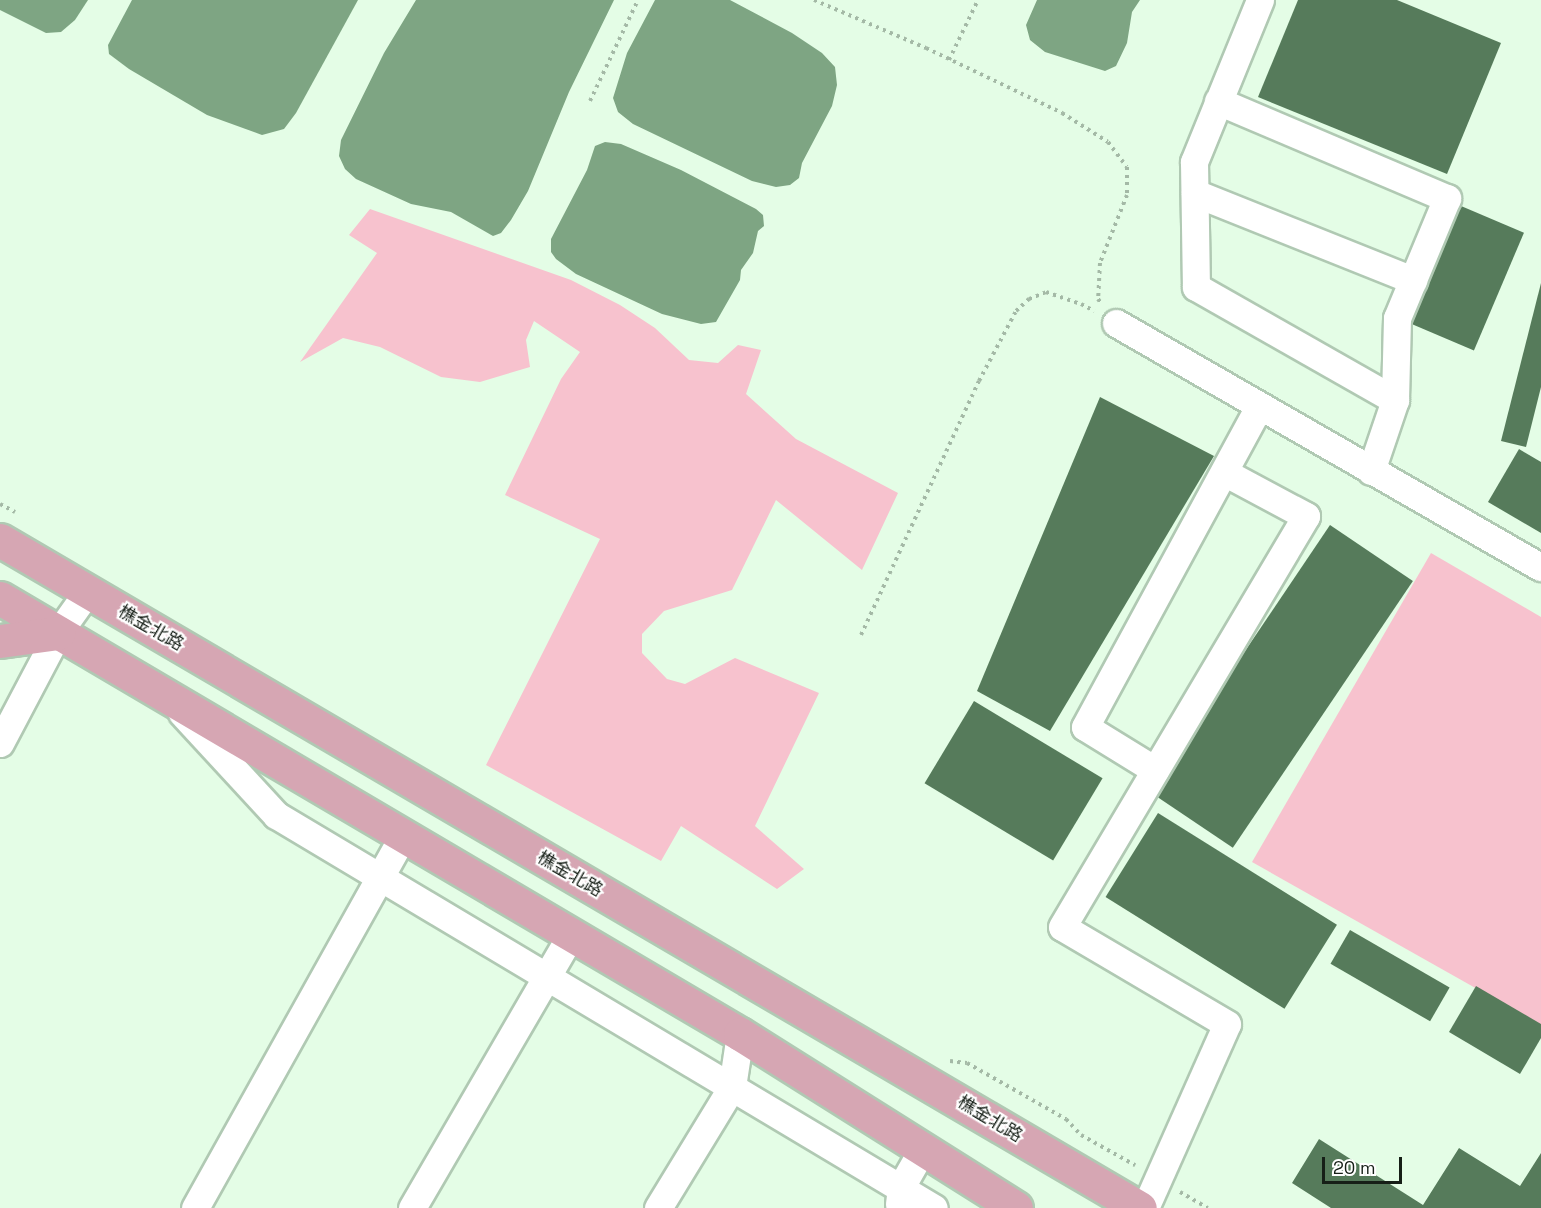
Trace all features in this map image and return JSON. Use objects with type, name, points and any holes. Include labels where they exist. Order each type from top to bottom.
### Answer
[{"type":"main road","name":"樵金北路","points":[[0,540],[1140,1208]]},
{"type":"main road","points":[[0,598],[740,1035],[1016,1208]]},
{"type":"main road","points":[[0,641],[58,633]]},
{"type":"street","points":[[1260,0],[1194,162],[1196,287],[1395,400]]},
{"type":"street","points":[[1218,101],[1447,198],[1397,318],[1395,400],[1371,471]]},
{"type":"street","points":[[1195,193],[1413,280]]},
{"type":"street","points":[[1116,323],[1541,567]]},
{"type":"street","points":[[1155,770],[1085,727],[1260,407]]},
{"type":"street","points":[[1145,1208],[1227,1024],[1062,927],[1305,516],[1224,472]]},
{"type":"street","points":[[0,743],[58,633],[88,591]]},
{"type":"street","points":[[170,698],[276,815],[732,1087],[900,1198],[934,1208]]},
{"type":"street","points":[[195,1208],[403,836]]},
{"type":"street","points":[[412,1208],[571,934]]},
{"type":"street","points":[[658,1208],[732,1087],[740,1035]]},
{"type":"street","points":[[900,1198],[922,1150]]},
{"type":"path","points":[[590,101],[638,0]]},
{"type":"path","points":[[814,0],[1062,113],[1108,142],[1127,167],[1127,195],[1100,263],[1098,299],[1116,323]]},
{"type":"path","points":[[949,60],[978,0]]},
{"type":"path","points":[[861,635],[979,381],[1016,311],[1029,299],[1046,292],[1082,303],[1116,323]]},
{"type":"path","points":[[948,1061],[967,1063],[1066,1119],[1081,1135],[1135,1165]]},
{"type":"shaded area","points":[[0,0],[88,0],[75,20],[61,32],[46,33],[0,10]]},
{"type":"shaded area","points":[[132,0],[358,0],[296,113],[284,129],[262,135],[207,115],[129,69],[109,54],[108,45]]},
{"type":"shaded area","points":[[416,0],[614,0],[569,92],[528,191],[501,233],[493,236],[451,212],[411,204],[356,179],[345,169],[339,156],[341,140],[384,53]]},
{"type":"shaded area","points":[[655,0],[730,0],[792,33],[822,53],[835,67],[837,85],[832,106],[802,163],[799,178],[790,185],[776,187],[752,181],[633,124],[618,112],[613,98],[627,53]]},
{"type":"shaded area","points":[[1037,0],[1140,0],[1132,12],[1127,43],[1116,66],[1105,71],[1045,52],[1030,40],[1026,25]]},
{"type":"shaded area","points":[[605,142],[621,144],[681,170],[756,209],[763,215],[764,226],[758,231],[753,253],[741,270],[740,280],[716,322],[701,324],[662,314],[576,274],[556,259],[551,252],[551,239],[587,170],[595,146]]},
{"type":"shaded area","points":[[370,209],[571,280],[620,305],[655,328],[689,360],[718,363],[738,345],[761,350],[746,394],[796,439],[898,493],[862,570],[776,500],[732,590],[664,611],[642,634],[642,653],[667,679],[685,684],[735,658],[819,693],[755,826],[804,869],[777,889],[681,826],[661,861],[486,765],[600,539],[505,495],[561,379],[580,352],[534,321],[526,340],[530,367],[480,382],[441,377],[380,347],[343,338],[300,362],[377,253],[349,235]]},
{"type":"shaded area","points":[[1431,553],[1541,617],[1541,1025],[1252,862]]},
{"type":"building","points":[[1298,0],[1397,0],[1501,43],[1447,174],[1258,97]]},
{"type":"building","points":[[1454,203],[1524,233],[1474,351],[1404,321]]},
{"type":"building","points":[[1541,283],[1541,387],[1526,447],[1501,441]]},
{"type":"building","points":[[1100,397],[1214,456],[1050,731],[977,691]]},
{"type":"building","points":[[1519,449],[1541,462],[1541,533],[1488,502]]},
{"type":"building","points":[[1330,525],[1413,581],[1233,848],[1150,792]]},
{"type":"building","points":[[974,701],[1103,778],[1053,861],[925,783]]},
{"type":"building","points":[[1158,813],[1337,925],[1284,1009],[1106,897]]},
{"type":"building","points":[[1350,930],[1450,988],[1430,1021],[1330,964]]},
{"type":"building","points":[[1476,986],[1541,1024],[1541,1038],[1520,1074],[1449,1032]]},
{"type":"building","points":[[1319,1139],[1423,1205],[1459,1148],[1520,1186],[1541,1153],[1541,1208],[1331,1208],[1292,1183]]}]
